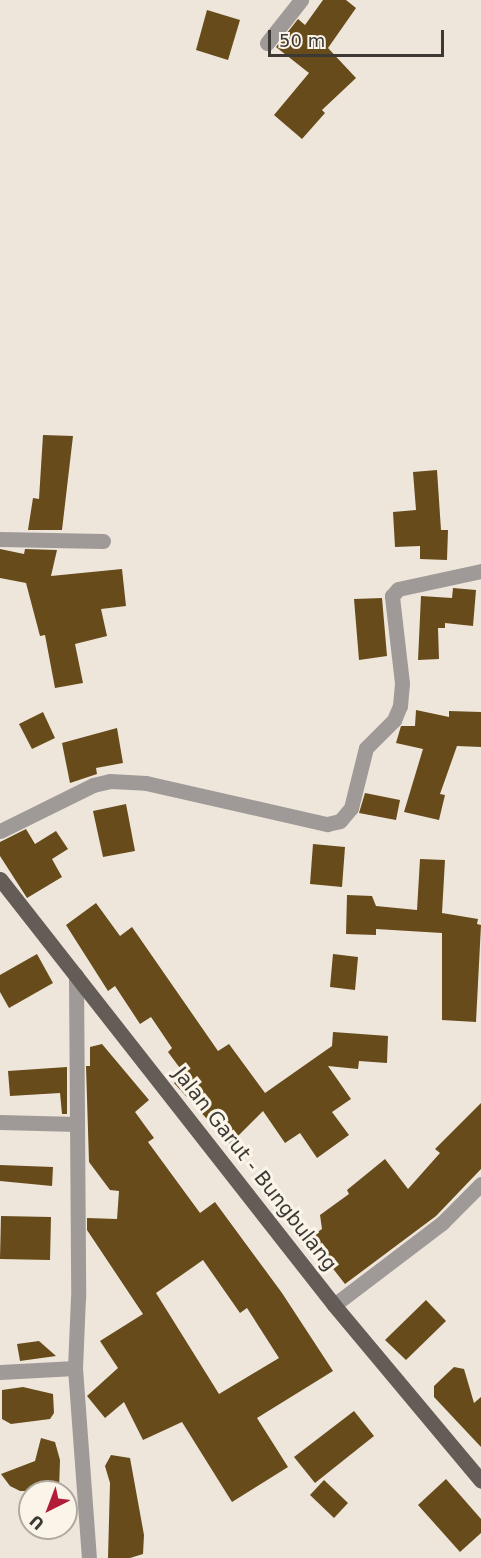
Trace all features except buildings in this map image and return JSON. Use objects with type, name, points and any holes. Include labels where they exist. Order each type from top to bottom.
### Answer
[{"type":"main road","name":"Jalan Garut - Bungbulang","points":[[0,879],[334,1305],[481,1481]]},
{"type":"street","points":[[267,43],[302,0]]},
{"type":"street","points":[[0,539],[103,541]]},
{"type":"street","points":[[0,831],[93,785],[110,781],[146,783],[327,824],[340,821],[351,808],[366,747],[394,720],[400,706],[402,683],[392,596],[399,589],[481,571]]},
{"type":"street","points":[[76,975],[75,1368],[89,1558]]},
{"type":"street","points":[[0,1122],[77,1124]]},
{"type":"street","points":[[334,1305],[422,1240],[481,1184]]},
{"type":"street","points":[[0,1372],[75,1368]]}]
